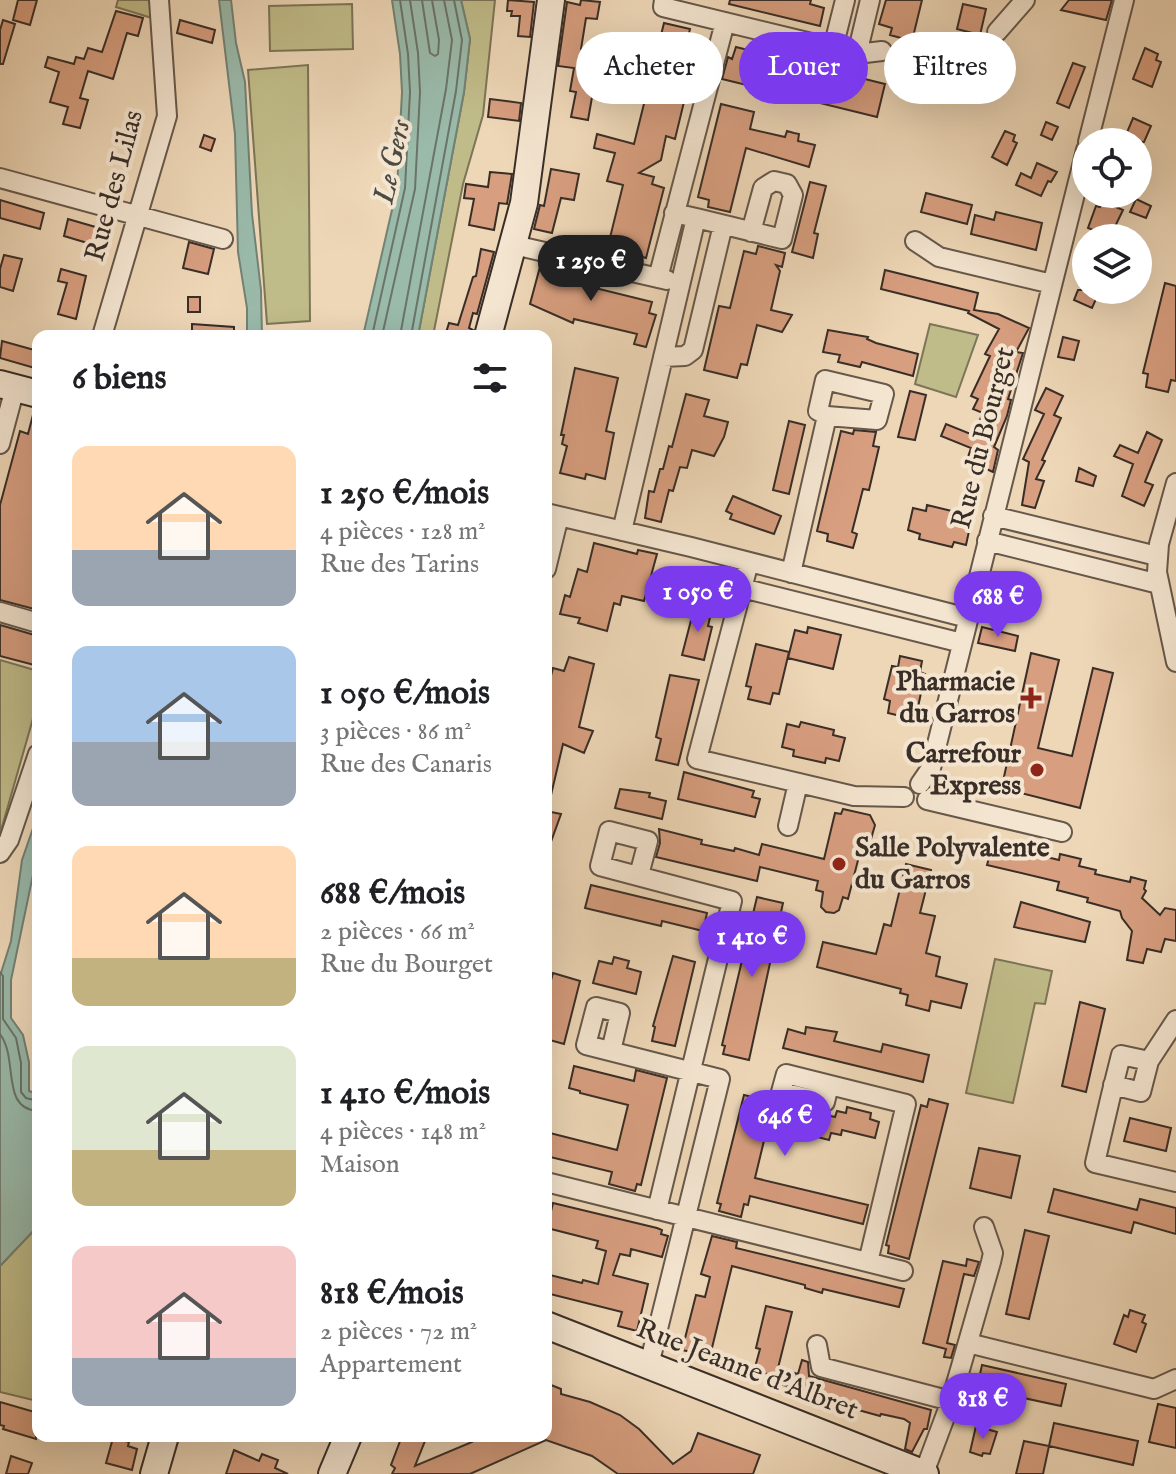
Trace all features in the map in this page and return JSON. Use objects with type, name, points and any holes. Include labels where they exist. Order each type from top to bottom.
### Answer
[{"type":"street","name":"Rue des Lilas","points":[[104,330],[167,116],[159,0]]},
{"type":"street","points":[[490,330],[524,203],[551,0]]},
{"type":"street","points":[[837,32],[845,0]]},
{"type":"street","points":[[862,32],[870,0]]},
{"type":"street","points":[[997,32],[1025,0]]},
{"type":"street","points":[[1092,128],[1124,0]]},
{"type":"street","points":[[663,3],[767,32]]},
{"type":"street","points":[[658,278],[725,22]]},
{"type":"street","points":[[868,53],[882,51]]},
{"type":"street","points":[[0,178],[223,239]]},
{"type":"street","name":"Rue du Bourget","points":[[924,792],[1072,205]]},
{"type":"street","points":[[674,213],[751,232]]},
{"type":"street","points":[[622,531],[696,218]]},
{"type":"street","points":[[663,357],[685,356],[693,350],[723,225]]},
{"type":"street","points":[[915,241],[939,257],[1052,284]]},
{"type":"street","points":[[514,245],[680,283]]},
{"type":"street","points":[[0,444],[18,389]]},
{"type":"street","points":[[791,573],[827,416]]},
{"type":"street","points":[[1176,483],[1162,572],[1176,662]]},
{"type":"street","points":[[553,514],[968,618]]},
{"type":"street","points":[[993,516],[1162,572]]},
{"type":"street","points":[[987,541],[1162,572]]},
{"type":"street","points":[[749,562],[697,759],[854,796],[904,797],[907,788],[1062,832]]},
{"type":"street","points":[[742,588],[962,643]]},
{"type":"street","points":[[0,612],[32,621]]},
{"type":"street","points":[[0,853],[9,840],[32,772]]},
{"type":"street","points":[[788,826],[798,783]]},
{"type":"street","points":[[639,875],[732,901],[657,1210]]},
{"type":"street","points":[[1113,1085],[1141,1092],[1149,1061],[1176,1020]]},
{"type":"street","points":[[611,1051],[720,1079],[649,1365]]},
{"type":"street","points":[[1149,1061],[1121,1055],[1095,1163],[1176,1182]]},
{"type":"street","points":[[829,1085],[906,1104],[868,1262]]},
{"type":"street","points":[[552,1184],[903,1271]]},
{"type":"street","points":[[924,1474],[951,1401],[993,1253],[984,1227]]},
{"type":"street","name":"Rue Jeanne d'Albret","points":[[552,1327],[924,1474]]},
{"type":"street","points":[[968,1343],[1154,1389],[1176,1379]]},
{"type":"street","points":[[817,1345],[821,1367],[951,1401]]},
{"type":"street","points":[[154,1474],[163,1442]]},
{"type":"street","points":[[332,1474],[345,1442]]},
{"type":"shaded area","points":[[118,0],[151,0],[152,18],[116,7]]},
{"type":"shaded area","points":[[461,0],[495,0],[483,115],[463,184],[434,330],[419,330],[464,92],[470,39]]},
{"type":"shaded area","points":[[352,4],[353,49],[270,51],[269,6]]},
{"type":"shaded area","points":[[308,65],[310,321],[267,324],[248,70]]},
{"type":"shaded area","points":[[930,324],[978,335],[956,397],[915,384]]},
{"type":"shaded area","points":[[0,660],[32,669],[32,722],[0,834]]},
{"type":"shaded area","points":[[995,959],[1052,971],[1045,1004],[1035,1003],[1013,1103],[966,1093]]},
{"type":"shaded area","points":[[32,1232],[32,1400],[0,1392],[0,1266]]},
{"type":"water","points":[[219,0],[231,0],[245,82],[262,330],[247,330],[247,308],[238,252],[235,134]]},
{"type":"water","points":[[392,0],[461,0],[470,39],[464,92],[419,330],[364,330],[397,188],[402,92]]},
{"type":"water","points":[[32,831],[32,880],[11,980],[11,1018],[23,1035],[29,1062],[29,1091],[32,1092],[32,1232],[0,1266],[0,976],[11,941],[22,860]]},
{"type":"building","points":[[18,0],[37,0],[30,25],[13,20]]},
{"type":"building","points":[[508,0],[534,2],[530,37],[518,36],[520,16],[511,16],[512,11],[507,11]]},
{"type":"building","points":[[581,0],[600,2],[597,19],[586,18],[584,32],[576,32],[576,92],[570,91],[574,68],[558,66],[567,2],[580,5]]},
{"type":"building","points":[[730,0],[811,0],[810,4],[824,8],[820,26],[729,4]]},
{"type":"building","points":[[886,0],[922,0],[914,32],[891,32],[892,28],[879,24]]},
{"type":"building","points":[[1069,0],[1112,0],[1106,20],[1061,10]]},
{"type":"building","points":[[963,4],[986,9],[981,32],[957,29]]},
{"type":"building","points":[[116,11],[143,18],[138,36],[127,33],[113,79],[88,71],[80,98],[88,100],[80,128],[63,124],[68,107],[50,102],[59,72],[45,67],[48,57],[74,64],[76,57],[84,59],[88,48],[102,52]]},
{"type":"building","points":[[3,20],[15,24],[3,64],[0,64],[0,30]]},
{"type":"building","points":[[180,20],[215,30],[212,43],[177,33]]},
{"type":"building","points":[[664,23],[690,29],[689,32],[662,32]]},
{"type":"building","points":[[736,47],[739,48],[739,83],[723,79],[728,57],[732,59]]},
{"type":"building","points":[[1145,48],[1158,54],[1156,60],[1161,62],[1152,87],[1133,79]]},
{"type":"building","points":[[1073,63],[1085,67],[1069,108],[1057,103]]},
{"type":"building","points":[[868,80],[884,84],[877,117],[824,104],[868,104]]},
{"type":"building","points":[[576,92],[576,104],[591,104],[588,120],[571,117]]},
{"type":"building","points":[[490,99],[521,103],[519,121],[488,117]]},
{"type":"building","points":[[644,104],[683,104],[675,139],[666,136],[661,160],[639,173],[654,177],[652,184],[664,188],[646,258],[635,255],[634,260],[606,254],[623,185],[607,181],[615,153],[594,148],[597,134],[634,144]]},
{"type":"building","points":[[721,104],[754,112],[750,129],[785,137],[787,131],[799,134],[798,141],[815,145],[809,167],[746,148],[730,212],[708,207],[709,200],[698,197]]},
{"type":"building","points":[[1133,118],[1151,126],[1150,128],[1129,128]]},
{"type":"building","points":[[1046,122],[1058,127],[1052,140],[1041,135]]},
{"type":"building","points":[[1005,131],[1015,135],[1013,141],[1017,143],[1007,165],[992,157]]},
{"type":"building","points":[[204,135],[215,139],[211,151],[200,147]]},
{"type":"building","points":[[1037,163],[1057,172],[1051,182],[1048,181],[1041,196],[1016,185],[1021,173],[1031,178]]},
{"type":"building","points":[[551,169],[579,174],[574,200],[561,198],[552,233],[534,229],[540,205],[544,206]]},
{"type":"building","points":[[490,172],[512,174],[507,204],[499,203],[494,230],[469,225],[474,199],[464,198],[466,184],[488,187]]},
{"type":"building","points":[[810,182],[826,186],[814,233],[818,234],[813,258],[792,252]]},
{"type":"building","points":[[926,193],[972,205],[967,224],[921,212]]},
{"type":"building","points":[[0,200],[44,213],[40,229],[0,218]]},
{"type":"building","points":[[1095,208],[1123,210],[1116,224],[1089,224]]},
{"type":"building","points":[[1132,208],[1150,208],[1146,218],[1130,212]]},
{"type":"building","points":[[996,212],[1042,223],[1036,250],[971,234],[975,215],[994,220]]},
{"type":"building","points":[[68,219],[99,228],[94,245],[64,236]]},
{"type":"building","points":[[189,242],[214,249],[208,274],[183,268]]},
{"type":"building","points":[[758,246],[785,253],[782,267],[776,265],[780,271],[771,310],[792,315],[782,332],[757,325],[747,365],[741,364],[737,378],[704,370],[719,306],[730,308],[744,251],[756,254]]},
{"type":"building","points":[[481,249],[494,252],[477,314],[473,313],[469,328],[473,330],[447,330],[449,323],[458,325],[473,277],[476,276]]},
{"type":"building","points":[[4,255],[22,259],[13,291],[0,287]]},
{"type":"building","points":[[541,263],[583,273],[587,286],[652,302],[649,313],[656,315],[646,347],[634,344],[637,334],[574,319],[573,323],[530,304]]},
{"type":"building","points":[[61,269],[86,276],[76,319],[58,314],[67,283],[58,281]]},
{"type":"building","points":[[885,270],[978,293],[974,310],[998,314],[1029,328],[1016,352],[1023,353],[1008,399],[1011,400],[1007,416],[994,447],[998,450],[993,472],[967,460],[971,448],[941,436],[946,424],[973,435],[983,413],[973,409],[978,399],[971,396],[990,356],[985,354],[999,329],[969,311],[881,289]]},
{"type":"building","points":[[1165,283],[1176,286],[1176,381],[1171,380],[1168,392],[1146,387],[1148,374],[1143,373]]},
{"type":"building","points":[[188,297],[200,297],[200,312],[188,312]]},
{"type":"building","points":[[192,324],[234,327],[234,330],[192,330]]},
{"type":"building","points":[[828,330],[868,337],[876,343],[918,354],[913,376],[862,362],[860,367],[838,362],[840,355],[823,352]]},
{"type":"building","points":[[1063,337],[1079,341],[1074,360],[1058,357]]},
{"type":"building","points":[[2,341],[32,349],[32,367],[0,358]]},
{"type":"building","points":[[575,368],[618,378],[606,431],[614,433],[605,479],[586,474],[585,479],[560,473],[567,446],[562,444],[564,435],[561,435]]},
{"type":"building","points":[[1046,388],[1063,396],[1054,415],[1061,418],[1036,479],[1044,481],[1035,508],[1022,505],[1029,462],[1023,459],[1044,414],[1035,410]]},
{"type":"building","points":[[910,391],[926,395],[915,440],[898,437]]},
{"type":"building","points":[[686,394],[709,400],[704,416],[728,422],[724,437],[714,456],[692,450],[687,468],[680,467],[673,491],[669,490],[661,522],[645,518],[649,491],[654,492],[669,446],[672,447]]},
{"type":"building","points":[[32,419],[32,608],[0,600],[0,505],[20,431],[28,434]]},
{"type":"building","points":[[789,421],[805,425],[789,494],[773,490]]},
{"type":"building","points":[[854,430],[876,432],[873,446],[879,447],[869,490],[863,489],[852,532],[857,534],[853,548],[827,541],[828,534],[817,531],[841,431],[853,434]]},
{"type":"building","points":[[1147,432],[1162,440],[1145,482],[1153,485],[1144,506],[1122,496],[1133,464],[1114,456],[1120,445],[1138,453]]},
{"type":"building","points":[[1079,468],[1096,476],[1093,486],[1076,481]]},
{"type":"building","points":[[733,496],[781,516],[774,534],[730,519],[732,514],[726,511]]},
{"type":"building","points":[[927,505],[960,513],[959,518],[971,522],[966,545],[954,542],[952,547],[919,539],[920,534],[908,530],[913,508],[926,511]]},
{"type":"building","points":[[594,543],[637,554],[638,550],[657,554],[644,601],[622,596],[620,605],[614,603],[607,631],[578,623],[580,618],[560,614],[565,595],[570,597],[578,569],[587,572]]},
{"type":"building","points":[[695,605],[712,609],[708,626],[712,627],[704,660],[682,655]]},
{"type":"building","points":[[0,625],[32,634],[32,664],[0,656]]},
{"type":"building","points":[[808,627],[841,635],[833,669],[788,658],[795,630],[807,633]]},
{"type":"building","points":[[982,627],[1018,636],[1015,651],[978,643]]},
{"type":"building","points":[[756,644],[789,652],[779,694],[773,693],[770,704],[748,699],[751,687],[746,686]]},
{"type":"building","points":[[1031,653],[1059,660],[1038,748],[1072,756],[1093,668],[1113,673],[1080,808],[1002,786]]},
{"type":"building","points":[[900,656],[922,661],[920,672],[925,674],[918,707],[912,706],[909,718],[888,713],[890,701],[884,699],[892,666],[898,667]]},
{"type":"building","points":[[569,657],[594,664],[579,727],[593,731],[584,753],[563,744],[552,791],[552,672],[553,668],[564,671]]},
{"type":"building","points":[[670,675],[699,680],[678,765],[656,760],[661,739],[656,737]]},
{"type":"building","points":[[801,722],[834,730],[833,735],[845,738],[839,761],[826,758],[825,763],[793,756],[794,750],[782,747],[787,724],[799,727]]},
{"type":"building","points":[[684,772],[754,791],[752,797],[760,799],[755,817],[678,799]]},
{"type":"building","points":[[620,789],[650,793],[649,797],[666,801],[662,819],[615,808]]},
{"type":"building","points":[[843,809],[870,815],[875,825],[871,839],[864,837],[848,899],[843,897],[839,910],[834,913],[826,912],[821,907],[823,892],[816,890],[818,881],[760,867],[757,881],[656,857],[660,843],[659,829],[702,840],[701,844],[734,851],[735,848],[759,855],[762,844],[824,859],[835,813],[841,814]]},
{"type":"building","points":[[552,812],[561,814],[552,839]]},
{"type":"building","points":[[993,844],[1059,860],[1060,854],[1081,859],[1079,866],[1096,870],[1095,874],[1130,882],[1131,877],[1146,881],[1142,898],[1160,915],[1165,908],[1176,910],[1176,941],[1165,939],[1161,952],[1147,949],[1143,963],[1127,960],[1132,931],[1120,911],[1057,890],[1059,882],[987,865]]},
{"type":"building","points":[[906,864],[931,870],[920,913],[935,916],[926,953],[940,957],[936,976],[967,984],[961,1008],[931,1001],[929,1011],[906,1005],[908,995],[900,993],[901,989],[817,967],[823,942],[876,954],[884,924],[891,926]]},
{"type":"building","points":[[591,885],[707,913],[703,931],[662,921],[661,926],[585,908]]},
{"type":"building","points":[[757,897],[783,903],[749,1060],[723,1054],[725,1046],[722,1045]]},
{"type":"building","points":[[1021,902],[1090,922],[1085,942],[1014,927]]},
{"type":"building","points":[[673,956],[695,962],[675,1046],[652,1041],[653,1026]]},
{"type":"building","points":[[614,957],[629,961],[627,968],[641,972],[636,994],[593,983],[599,961],[612,964]]},
{"type":"building","points":[[553,973],[580,981],[564,1044],[552,1041]]},
{"type":"building","points":[[1080,1002],[1105,1009],[1086,1092],[1062,1086]]},
{"type":"building","points":[[806,1027],[837,1032],[834,1041],[881,1052],[883,1044],[929,1055],[923,1082],[783,1048],[788,1029],[805,1034]]},
{"type":"building","points":[[574,1066],[634,1081],[636,1070],[667,1078],[641,1185],[637,1184],[635,1191],[609,1184],[612,1172],[552,1157],[552,1134],[617,1150],[628,1105],[569,1088]]},
{"type":"building","points":[[744,1095],[835,1117],[837,1111],[846,1113],[847,1107],[871,1113],[870,1119],[879,1122],[875,1138],[842,1130],[841,1135],[831,1133],[829,1140],[768,1124],[755,1178],[868,1205],[863,1224],[750,1196],[741,1217],[719,1211],[721,1204],[717,1203]]},
{"type":"building","points":[[929,1099],[948,1104],[909,1259],[888,1253],[889,1246],[886,1245],[921,1105],[927,1107]]},
{"type":"building","points":[[1130,1118],[1171,1128],[1166,1151],[1124,1141]]},
{"type":"building","points":[[979,1148],[1020,1156],[1011,1198],[970,1188]]},
{"type":"building","points":[[1054,1189],[1137,1210],[1140,1199],[1176,1208],[1176,1234],[1134,1222],[1131,1233],[1048,1212]]},
{"type":"building","points":[[553,1203],[657,1228],[662,1230],[661,1234],[668,1236],[662,1257],[631,1249],[630,1256],[620,1254],[613,1275],[648,1284],[637,1331],[618,1326],[622,1312],[552,1294],[552,1276],[598,1284],[606,1251],[596,1248],[598,1241],[552,1229]]},
{"type":"building","points":[[1025,1230],[1049,1236],[1029,1319],[1006,1314]]},
{"type":"building","points":[[712,1236],[737,1242],[736,1248],[904,1289],[899,1307],[823,1289],[822,1293],[805,1288],[805,1285],[732,1266],[710,1356],[682,1350],[696,1295],[705,1297],[710,1277],[701,1274]]},
{"type":"building","points":[[967,1259],[979,1262],[974,1276],[964,1274],[947,1343],[955,1345],[951,1358],[944,1357],[946,1349],[923,1343],[943,1261],[966,1266]]},
{"type":"building","points":[[766,1306],[792,1312],[776,1376],[754,1371]]},
{"type":"building","points":[[1130,1310],[1145,1315],[1142,1322],[1146,1324],[1136,1352],[1114,1344],[1124,1315],[1128,1317]]},
{"type":"building","points":[[802,1360],[808,1362],[809,1376],[931,1410],[927,1429],[924,1429],[912,1452],[905,1449],[910,1423],[904,1419],[880,1416],[804,1395],[803,1399],[792,1396],[793,1392],[787,1391],[788,1386],[783,1385],[787,1371],[798,1374]]},
{"type":"building","points":[[982,1365],[1066,1384],[1061,1406],[977,1388]]},
{"type":"building","points":[[552,1385],[561,1389],[561,1394],[620,1415],[639,1429],[673,1464],[691,1451],[698,1433],[760,1455],[753,1474],[618,1474],[592,1456],[552,1442]]},
{"type":"building","points":[[0,1402],[32,1411],[32,1438],[3,1429],[4,1426],[0,1425]]},
{"type":"building","points":[[1158,1404],[1176,1408],[1176,1448],[1149,1442]]},
{"type":"building","points":[[1054,1423],[1138,1441],[1133,1465],[1049,1446]]},
{"type":"building","points":[[976,1426],[997,1432],[990,1454],[983,1453],[982,1456],[970,1452]]},
{"type":"building","points":[[1024,1441],[1049,1446],[1043,1474],[1016,1474]]},
{"type":"building","points":[[112,1442],[129,1442],[128,1446],[137,1449],[132,1470],[106,1463]]},
{"type":"building","points":[[400,1442],[425,1442],[415,1466],[472,1442],[542,1442],[470,1474],[392,1474],[395,1468],[391,1465]]},
{"type":"building","points":[[234,1450],[259,1461],[262,1454],[278,1460],[275,1468],[288,1474],[226,1474]]},
{"type":"building","points":[[11,1456],[32,1463],[28,1474],[6,1474]]},
{"type":"place","name":"Pharmacie du Garros","points":[[1031,698]]},
{"type":"place","name":"Carrefour Express","points":[[1037,770]]},
{"type":"place","name":"Salle Polyvalente du Garros","points":[[839,864]]},
{"type":"water label","name":"Le Gers","points":[[393,162]]}]
